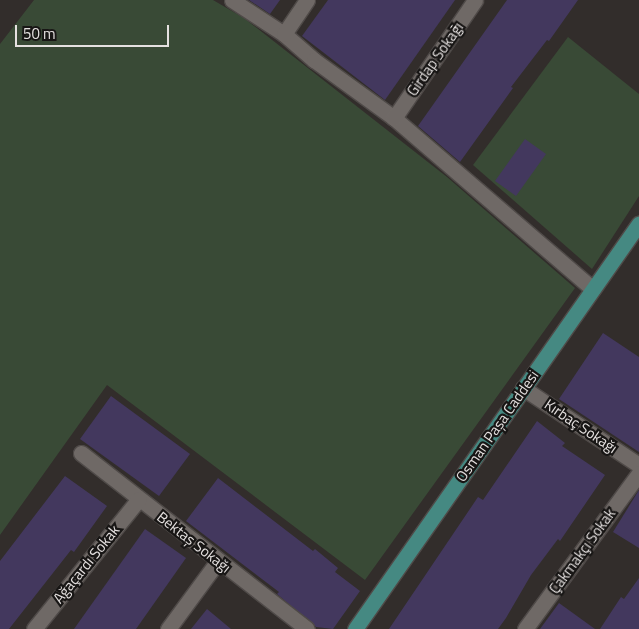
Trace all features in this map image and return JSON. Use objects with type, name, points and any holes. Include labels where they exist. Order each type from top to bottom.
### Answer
[{"type":"main road","name":"Osman Paşa Caddesi","points":[[355,629],[639,224]]},
{"type":"street","points":[[232,0],[284,34],[314,60],[394,118],[593,289]]},
{"type":"street","points":[[284,34],[307,0]]},
{"type":"street","name":"Girdap Sokağı","points":[[394,118],[476,0]]},
{"type":"street","name":"Kırbaç Sokağı","points":[[524,388],[639,465]]},
{"type":"street","name":"Bektaş Sokağı","points":[[82,454],[307,629]]},
{"type":"street","name":"Çakmakçı Sokak","points":[[525,629],[639,473]]},
{"type":"street","name":"Ağaçardı Sokak","points":[[34,629],[139,499]]},
{"type":"street","points":[[168,629],[218,561]]},
{"type":"green space","points":[[34,0],[213,0],[244,18],[447,177],[575,288],[365,580],[107,385],[0,535],[0,44]]},
{"type":"green space","points":[[568,37],[639,94],[639,196],[592,269],[473,165]]},
{"type":"building","points":[[249,0],[280,0],[270,14]]},
{"type":"building","points":[[328,0],[455,0],[385,100],[302,36]]},
{"type":"building","points":[[507,0],[578,0],[549,41],[547,40],[511,87],[513,88],[460,162],[418,126]]},
{"type":"building","points":[[525,139],[546,154],[516,196],[495,181]]},
{"type":"building","points":[[603,333],[639,357],[639,452],[559,399]]},
{"type":"building","points":[[111,396],[190,454],[159,496],[80,439]]},
{"type":"building","points":[[537,421],[565,443],[562,446],[605,475],[560,541],[558,539],[531,575],[506,618],[498,629],[389,629],[478,497],[483,500]]},
{"type":"building","points":[[65,476],[107,506],[74,552],[71,550],[9,629],[0,629],[0,561]]},
{"type":"building","points":[[218,478],[313,551],[315,549],[338,568],[335,572],[360,591],[333,629],[316,627],[277,594],[279,592],[186,521]]},
{"type":"building","points":[[639,490],[639,548],[613,532]]},
{"type":"building","points":[[145,529],[186,558],[136,629],[74,629]]},
{"type":"building","points":[[639,578],[639,629],[600,629],[621,597],[624,599]]},
{"type":"building","points":[[559,603],[595,629],[540,629]]},
{"type":"building","points":[[207,609],[231,629],[191,629]]}]
